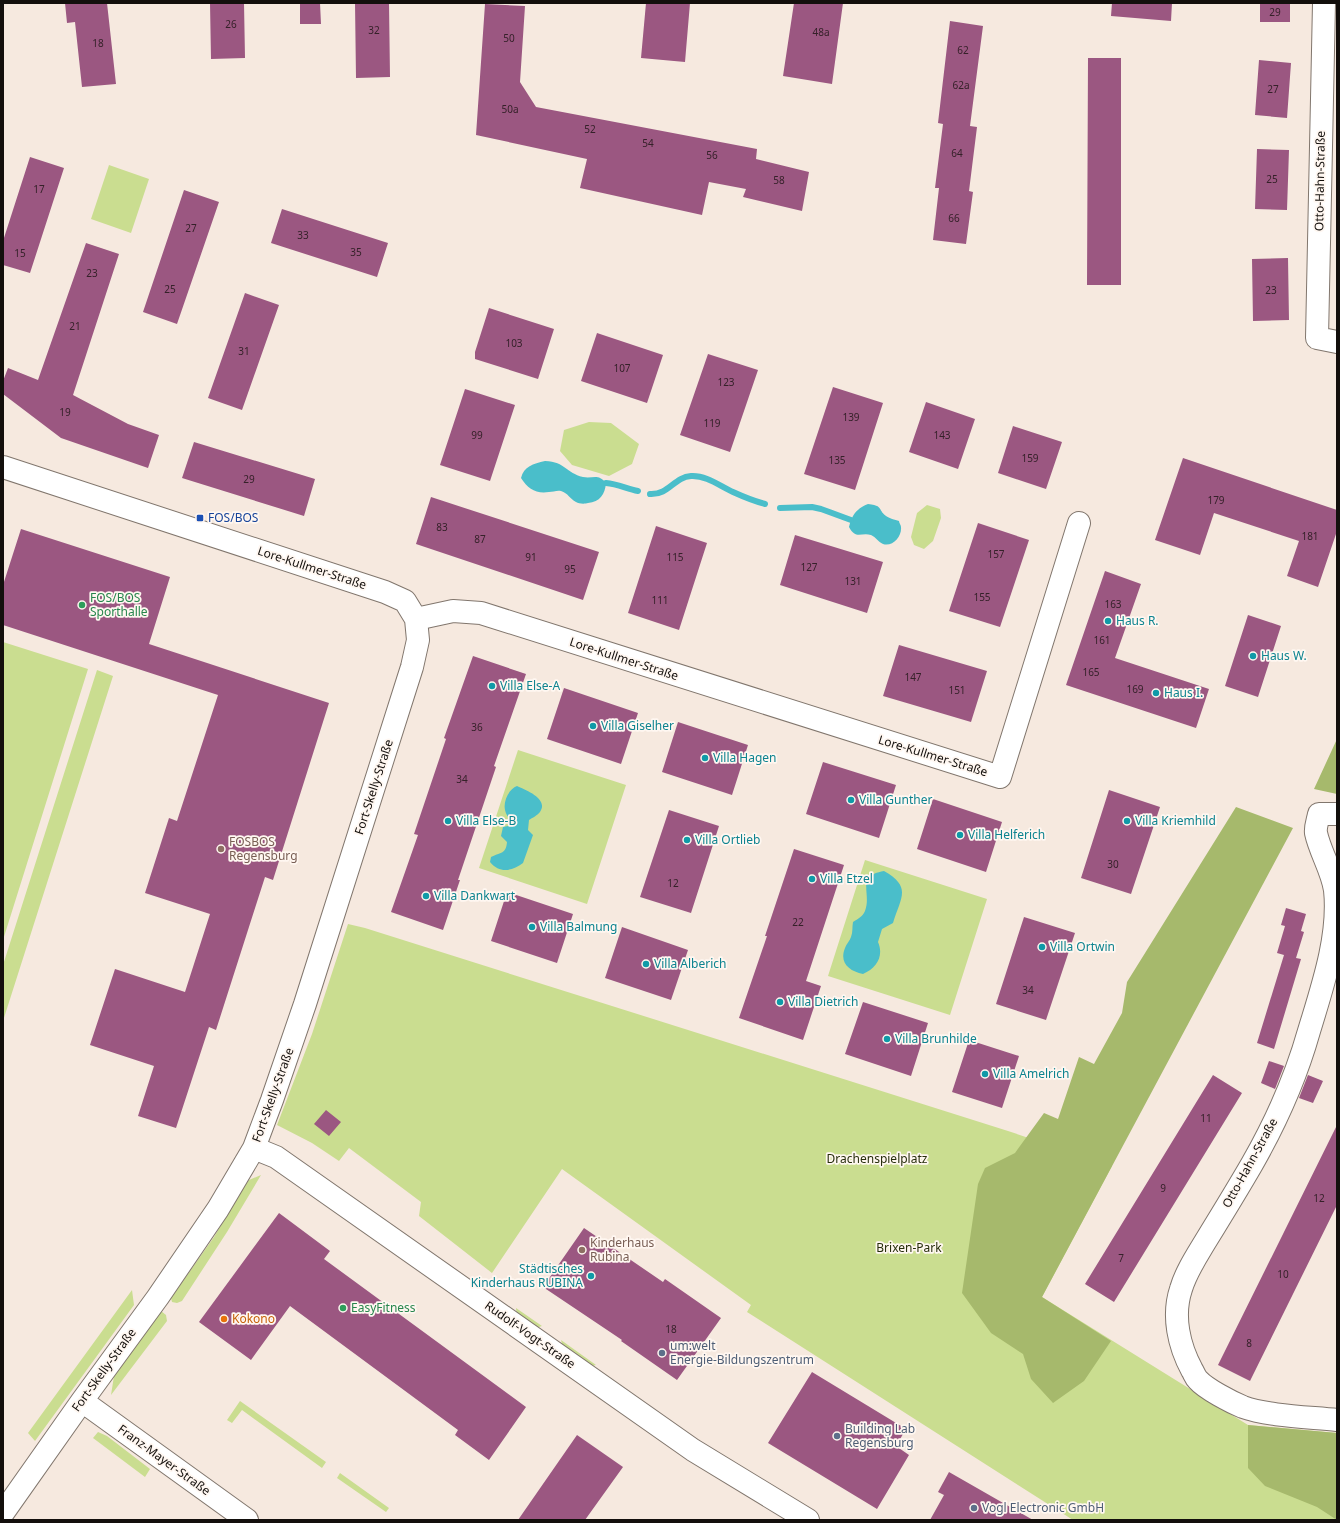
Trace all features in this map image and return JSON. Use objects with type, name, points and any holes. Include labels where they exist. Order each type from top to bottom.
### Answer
[{"type":"street","name":"Otto-Hahn-Straße","points":[[1324,3],[1317,338],[1337,342]]},
{"type":"street","name":"Lore-Kullmer-Straße","points":[[3,467],[385,592],[405,601],[416,618],[453,611],[481,613],[1000,777],[1079,523]]},
{"type":"street","name":"Fort-Skelly-Straße","points":[[3,1513],[158,1297],[218,1209],[254,1148],[305,1004],[412,667],[418,640],[416,618]]},
{"type":"street","name":"Otto-Hahn-Straße","points":[[1337,814],[1319,814],[1315,831],[1330,869],[1335,889],[1337,910],[1328,966],[1309,1033],[1278,1114],[1253,1163],[1188,1272],[1179,1298],[1178,1320],[1179,1340],[1185,1357],[1198,1380],[1219,1395],[1243,1407],[1266,1412],[1337,1420]]},
{"type":"street","name":"Rudolf-Vogt-Straße","points":[[254,1148],[276,1157],[693,1450],[808,1520]]},
{"type":"street","name":"Franz-Mayer-Straße","points":[[82,1401],[247,1520]]},
{"type":"green space","points":[[109,165],[149,179],[131,233],[91,219]]},
{"type":"green space","points":[[589,422],[611,423],[639,444],[632,464],[609,476],[572,465],[560,451],[564,430]]},
{"type":"green space","points":[[927,505],[940,509],[941,518],[933,541],[924,549],[914,545],[911,537],[917,513]]},
{"type":"green space","points":[[3,642],[88,669],[3,940]]},
{"type":"green space","points":[[97,670],[113,676],[3,1021],[3,965]]},
{"type":"green space","points":[[1337,739],[1337,794],[1314,789]]},
{"type":"green space","points":[[518,750],[626,785],[587,904],[479,868]]},
{"type":"green space","points":[[1236,807],[1293,828],[1042,1297],[1111,1341],[1084,1381],[1053,1403],[1031,1379],[1023,1354],[991,1333],[962,1293],[978,1184],[985,1168],[1015,1153],[1044,1113],[1058,1119],[1079,1057],[1094,1064],[1122,1013],[1127,982]]},
{"type":"green space","points":[[865,860],[987,899],[950,1015],[828,976]]},
{"type":"green space","name":"Brixen-Park","points":[[348,924],[365,928],[1008,1131],[1112,1166],[1042,1297],[1248,1425],[1337,1433],[1337,1520],[1073,1520],[747,1312],[751,1305],[562,1169],[492,1273],[419,1216],[421,1202],[349,1148],[339,1161],[312,1143],[277,1125],[312,1034]]},
{"type":"green space","points":[[261,1175],[227,1232],[182,1301],[177,1303],[172,1302],[171,1298],[214,1237],[242,1189],[249,1180]]},
{"type":"green space","points":[[132,1290],[134,1305],[35,1441],[28,1433]]},
{"type":"green space","points":[[516,1308],[542,1326],[530,1330],[517,1321]]},
{"type":"green space","points":[[161,1311],[166,1315],[167,1321],[111,1395],[114,1376]]},
{"type":"green space","points":[[561,1340],[596,1365],[584,1368],[565,1355]]},
{"type":"green space","points":[[240,1401],[326,1462],[322,1468],[242,1410],[232,1423],[227,1420]]},
{"type":"green space","points":[[1248,1425],[1337,1433],[1337,1520],[1317,1507],[1265,1486],[1248,1468]]},
{"type":"green space","points":[[98,1432],[107,1436],[150,1469],[145,1477],[93,1438]]},
{"type":"green space","points":[[340,1473],[389,1508],[386,1512],[337,1478]]},
{"type":"water","points":[[545,461],[562,465],[573,473],[583,477],[600,478],[606,483],[603,494],[596,501],[582,504],[576,502],[561,491],[540,492],[533,490],[526,485],[521,478],[522,474],[530,466]]},
{"type":"water","points":[[868,504],[878,507],[886,516],[899,521],[901,527],[900,534],[896,540],[890,544],[883,544],[871,535],[856,534],[849,527],[853,516],[860,508]]},
{"type":"water","points":[[517,786],[539,799],[542,807],[539,813],[529,820],[528,830],[533,835],[523,863],[515,868],[502,870],[490,862],[491,857],[504,851],[505,849],[507,842],[501,836],[503,827],[508,826],[511,821],[505,812],[505,803],[511,790]]},
{"type":"water","points":[[884,871],[898,882],[902,893],[901,899],[893,923],[882,929],[878,942],[880,947],[880,957],[878,961],[872,968],[863,974],[858,973],[846,966],[843,953],[852,935],[853,922],[862,916],[865,911],[867,904],[867,881],[875,873]]},
{"type":"building","points":[[65,3],[107,3],[116,84],[82,87],[75,22],[67,23]]},
{"type":"building","points":[[210,3],[244,3],[245,58],[211,59]]},
{"type":"building","points":[[300,3],[320,3],[321,24],[300,24]]},
{"type":"building","points":[[355,3],[389,3],[390,77],[356,78]]},
{"type":"building","points":[[646,3],[690,3],[685,62],[641,58]]},
{"type":"building","points":[[794,3],[843,3],[832,84],[783,76]]},
{"type":"building","points":[[1112,3],[1172,3],[1171,21],[1111,16]]},
{"type":"building","points":[[1260,3],[1290,3],[1290,22],[1260,22]]},
{"type":"building","points":[[485,4],[525,6],[520,82],[536,107],[757,149],[756,159],[809,172],[802,211],[743,197],[746,189],[709,182],[702,215],[580,188],[587,159],[476,135]]},
{"type":"building","points":[[950,21],[983,26],[970,126],[977,127],[969,191],[973,192],[966,244],[933,240],[939,188],[935,188],[943,124],[938,123]]},
{"type":"building","points":[[1088,58],[1121,58],[1121,285],[1087,285]]},
{"type":"building","points":[[1259,60],[1291,63],[1287,118],[1255,115]]},
{"type":"building","points":[[1257,149],[1289,150],[1287,210],[1255,209]]},
{"type":"building","points":[[30,157],[64,168],[30,273],[3,265],[3,241]]},
{"type":"building","points":[[184,190],[219,202],[177,324],[143,312]]},
{"type":"building","points":[[282,209],[388,243],[377,277],[271,243]]},
{"type":"building","points":[[86,243],[119,254],[73,395],[128,424],[159,435],[148,468],[61,438],[3,394],[3,381],[8,368],[38,380]]},
{"type":"building","points":[[1288,258],[1289,320],[1253,321],[1252,259]]},
{"type":"building","points":[[245,293],[279,305],[242,410],[208,398]]},
{"type":"building","points":[[489,308],[554,329],[538,379],[475,359],[475,352]]},
{"type":"building","points":[[597,333],[663,355],[647,403],[581,381]]},
{"type":"building","points":[[708,354],[758,370],[730,452],[680,435]]},
{"type":"building","points":[[833,387],[883,403],[855,490],[804,474]]},
{"type":"building","points":[[465,389],[515,405],[490,481],[440,465]]},
{"type":"building","points":[[926,402],[975,419],[958,469],[909,452]]},
{"type":"building","points":[[1013,426],[1062,442],[1046,489],[998,473]]},
{"type":"building","points":[[194,442],[315,479],[304,516],[182,478]]},
{"type":"building","points":[[1183,458],[1337,510],[1337,531],[1318,587],[1287,576],[1299,541],[1214,513],[1200,555],[1155,540]]},
{"type":"building","points":[[431,497],[599,552],[583,600],[416,544]]},
{"type":"building","points":[[978,523],[1029,540],[1000,627],[949,611]]},
{"type":"building","points":[[656,526],[707,543],[679,630],[628,613]]},
{"type":"building","name":"FOSBOS Regensburg","points":[[21,529],[170,577],[149,644],[329,703],[273,880],[265,877],[216,1030],[209,1027],[176,1128],[138,1116],[154,1066],[90,1045],[115,969],[185,992],[210,914],[145,893],[169,818],[177,821],[218,695],[3,625],[3,585]]},
{"type":"building","points":[[795,535],[883,562],[867,613],[780,585]]},
{"type":"building","points":[[1105,571],[1141,584],[1115,658],[1209,689],[1196,728],[1066,685]]},
{"type":"building","name":"Haus W.","points":[[1248,615],[1281,626],[1258,697],[1225,686]]},
{"type":"building","points":[[899,645],[987,671],[971,722],[883,696]]},
{"type":"building","points":[[473,656],[526,674],[494,766],[496,767],[443,930],[391,912],[418,835],[414,834],[446,739],[444,738]]},
{"type":"building","name":"Villa Giselher","points":[[564,688],[638,713],[621,764],[547,739]]},
{"type":"building","name":"Villa Hagen","points":[[678,722],[748,745],[732,795],[662,772]]},
{"type":"building","name":"Villa Gunther","points":[[823,762],[896,785],[879,838],[806,814]]},
{"type":"building","points":[[1109,790],[1160,807],[1131,894],[1081,878]]},
{"type":"building","name":"Villa Helferich","points":[[933,799],[1002,822],[986,872],[917,849]]},
{"type":"building","points":[[669,810],[719,826],[691,913],[640,897]]},
{"type":"building","points":[[794,849],[844,865],[806,981],[821,986],[803,1040],[739,1018],[767,936],[765,936]]},
{"type":"building","name":"Villa Balmung","points":[[507,892],[573,914],[557,963],[491,941]]},
{"type":"building","points":[[1286,908],[1306,914],[1301,931],[1304,932],[1296,958],[1301,959],[1274,1049],[1257,1043],[1284,955],[1277,953],[1285,926],[1281,925]]},
{"type":"building","points":[[1024,917],[1075,933],[1046,1020],[996,1004]]},
{"type":"building","name":"Villa Alberich","points":[[622,927],[688,950],[671,1000],[605,978]]},
{"type":"building","name":"Villa Brunhilde","points":[[863,1002],[928,1023],[911,1076],[845,1054]]},
{"type":"building","name":"Villa Amelrich","points":[[969,1040],[1019,1056],[1002,1108],[952,1092]]},
{"type":"building","points":[[1269,1061],[1284,1066],[1275,1089],[1261,1083]]},
{"type":"building","points":[[1213,1075],[1242,1093],[1114,1302],[1085,1284]]},
{"type":"building","points":[[1308,1075],[1323,1081],[1313,1103],[1299,1098]]},
{"type":"building","points":[[326,1110],[341,1122],[329,1136],[314,1124]]},
{"type":"building","points":[[1337,1125],[1337,1205],[1250,1381],[1218,1365]]},
{"type":"building","points":[[279,1213],[330,1251],[324,1259],[526,1407],[489,1460],[455,1435],[458,1430],[290,1306],[251,1360],[199,1322]]},
{"type":"building","points":[[584,1228],[663,1282],[665,1279],[721,1318],[677,1380],[621,1341],[622,1340],[543,1287]]},
{"type":"building","name":"Building Lab Regensburg","points":[[812,1372],[906,1429],[896,1446],[909,1455],[877,1509],[768,1443]]},
{"type":"building","points":[[577,1435],[623,1467],[585,1520],[518,1520]]},
{"type":"building","name":"Vogl Electronic GmbH","points":[[949,1472],[1033,1520],[930,1520],[944,1495],[938,1492]]},
{"type":"waterway","points":[[650,494],[662,492],[685,477],[697,476],[707,479],[737,494],[765,504]]},
{"type":"waterway","points":[[606,483],[615,484],[638,491]]},
{"type":"waterway","points":[[780,508],[812,507],[851,520]]},
{"type":"place","name":"FOS/BOS","points":[[200,518]]},
{"type":"place","name":"FOS/BOS Sporthalle","points":[[82,605]]},
{"type":"place","name":"Haus R.","points":[[1108,621]]},
{"type":"place","name":"Haus W.","points":[[1253,656]]},
{"type":"place","name":"Villa Else-A","points":[[492,686]]},
{"type":"place","name":"Haus I.","points":[[1156,693]]},
{"type":"place","name":"Villa Giselher","points":[[593,726]]},
{"type":"place","name":"Villa Hagen","points":[[705,758]]},
{"type":"place","name":"Villa Gunther","points":[[851,800]]},
{"type":"place","name":"Villa Else-B","points":[[448,821]]},
{"type":"place","name":"Villa Kriemhild","points":[[1127,821]]},
{"type":"place","name":"Villa Helferich","points":[[960,835]]},
{"type":"place","name":"Villa Ortlieb","points":[[687,840]]},
{"type":"place","name":"FOSBOS Regensburg","points":[[221,849]]},
{"type":"place","name":"Villa Etzel","points":[[812,879]]},
{"type":"place","name":"Villa Dankwart","points":[[426,896]]},
{"type":"place","name":"Villa Balmung","points":[[532,927]]},
{"type":"place","name":"Villa Ortwin","points":[[1042,947]]},
{"type":"place","name":"Villa Alberich","points":[[646,964]]},
{"type":"place","name":"Villa Dietrich","points":[[780,1002]]},
{"type":"place","name":"Villa Brunhilde","points":[[887,1039]]},
{"type":"place","name":"Villa Amelrich","points":[[985,1074]]},
{"type":"place","name":"Kinderhaus Rubina","points":[[582,1250]]},
{"type":"place","name":"Städtisches Kinderhaus RUBINA","points":[[591,1276]]},
{"type":"place","name":"EasyFitness","points":[[343,1308]]},
{"type":"place","name":"Kokono","points":[[224,1319]]},
{"type":"place","name":"um:welt Energie-Bildungszentrum","points":[[662,1353]]},
{"type":"place","name":"Building Lab Regensburg","points":[[837,1436]]},
{"type":"place","name":"Vogl Electronic GmbH","points":[[974,1508]]},
{"type":"park label","name":"Drachenspielplatz","points":[[877,1159]]}]
